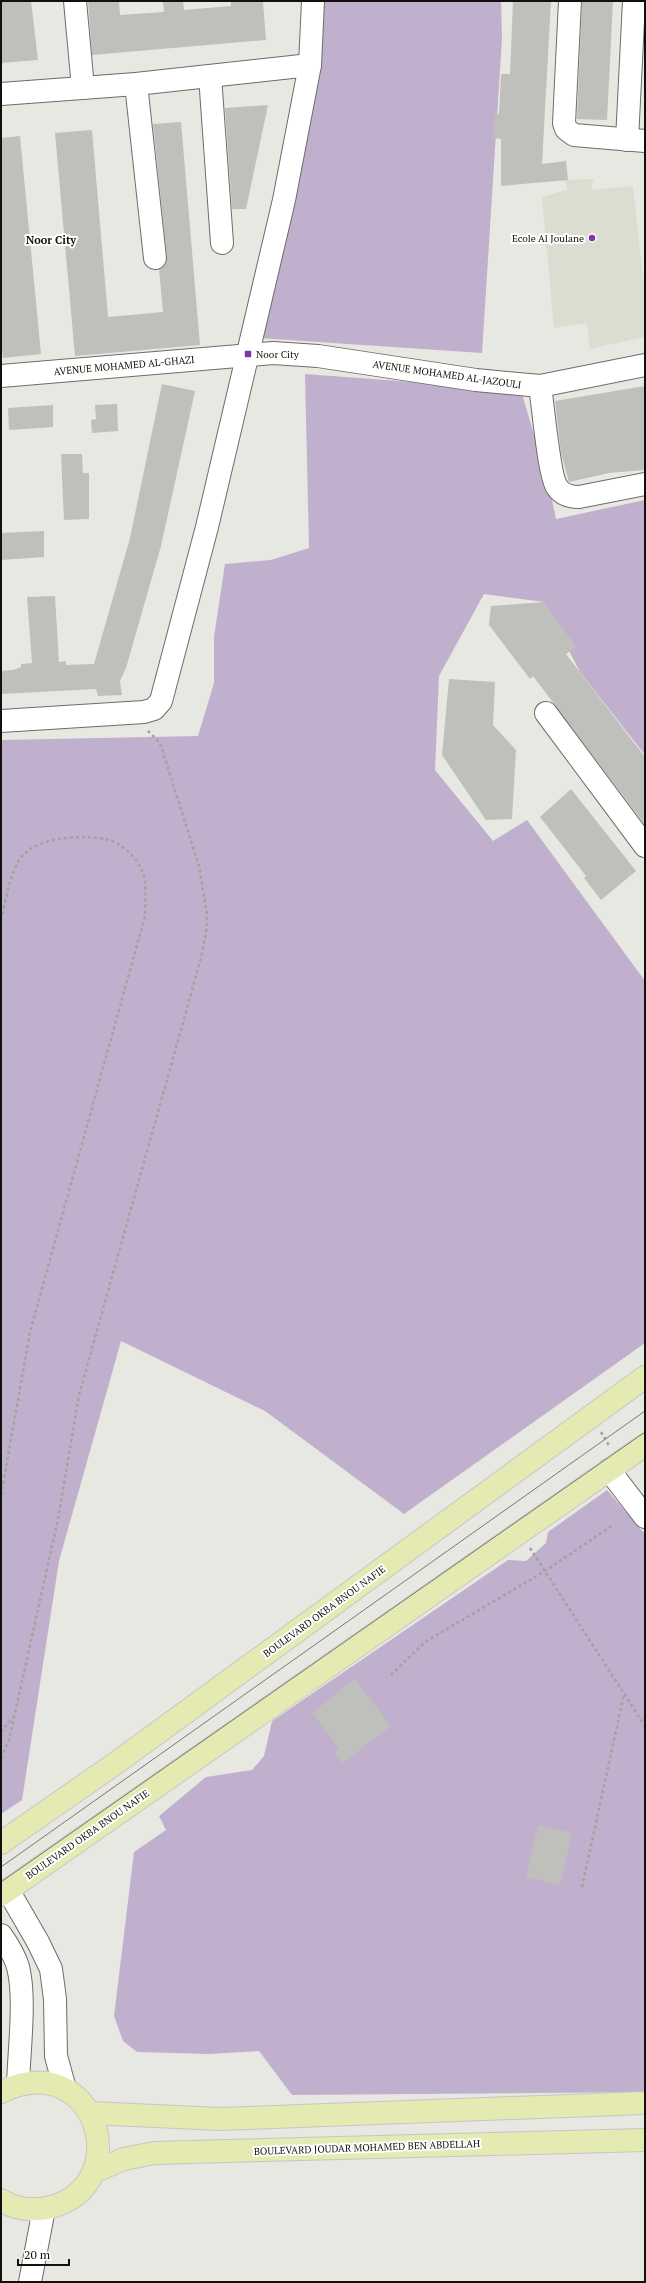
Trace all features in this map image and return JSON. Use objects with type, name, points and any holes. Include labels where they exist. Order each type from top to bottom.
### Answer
[{"type":"main road","name":"BOULEVARD OKBA BNOU NAFIE","points":[[1,1843],[116,1762],[645,1377]]},
{"type":"main road","name":"BOULEVARD OKBA BNOU NAFIE","points":[[4,1892],[645,1445]]},
{"type":"main road","points":[[1,2200],[22,2209],[44,2208],[61,2204],[80,2191],[93,2172],[97,2157],[98,2142],[96,2127],[90,2113],[79,2099],[64,2089],[48,2083],[30,2082],[9,2088]]},
{"type":"main road","points":[[90,2113],[220,2119],[645,2103]]},
{"type":"main road","name":"BOULEVARD JOUDAR MOHAMED BEN ABDELLAH","points":[[93,2172],[124,2159],[154,2153],[645,2140]]},
{"type":"street","points":[[75,1],[83,88]]},
{"type":"street","points":[[1,721],[144,712],[154,709],[161,701],[207,527],[284,200],[310,65],[313,1]]},
{"type":"street","points":[[570,1],[564,123],[566,129],[574,135],[636,141],[638,10]]},
{"type":"street","points":[[1,94],[136,84],[310,65]]},
{"type":"street","points":[[210,76],[222,243]]},
{"type":"street","points":[[136,84],[155,258]]},
{"type":"street","name":"AVENUE MOHAMED AL-JAZOULI","points":[[248,354],[274,353],[318,356],[469,379],[540,386],[645,365]]},
{"type":"street","name":"AVENUE MOHAMED AL-GHAZI","points":[[1,376],[248,354]]},
{"type":"street","points":[[540,386],[553,478],[562,492],[568,496],[579,497],[645,484]]},
{"type":"street","points":[[546,713],[645,846]]},
{"type":"street","points":[[615,1466],[645,1518]]},
{"type":"street","points":[[4,1892],[38,1942],[51,1969],[55,1999],[56,2056],[64,2089]]},
{"type":"street","points":[[1,1935],[11,1950],[18,1967],[21,1990],[9,2088]]},
{"type":"street","points":[[30,2282],[44,2208]]},
{"type":"path","points":[[1,1758],[9,1740],[58,1519],[80,1394],[201,958],[207,927],[199,866],[160,743],[152,733],[142,728]]},
{"type":"path","points":[[1,920],[20,859],[28,850],[44,842],[75,836],[109,840],[125,848],[143,874],[145,916],[30,1332],[1,1496]]},
{"type":"path","points":[[590,1416],[615,1466]]},
{"type":"path","points":[[391,1676],[425,1642],[545,1572],[613,1525]]},
{"type":"path","points":[[520,1532],[645,1726]]},
{"type":"path","points":[[582,1887],[624,1694]]},
{"type":"path","points":[[1,1732],[14,1716]]},
{"type":"shaded area","points":[[317,1],[501,1],[502,39],[482,353],[259,338]]},
{"type":"shaded area","name":"Ecole Al Joulane","points":[[594,179],[591,190],[633,186],[645,295],[645,337],[590,349],[587,323],[554,328],[542,197],[567,190],[565,180]]},
{"type":"shaded area","points":[[305,374],[521,390],[550,490],[556,519],[645,500],[645,755],[580,672],[544,602],[484,594],[439,676],[435,770],[493,841],[527,820],[645,981],[645,1343],[404,1514],[265,1411],[121,1341],[59,1561],[22,1800],[1,1814],[1,740],[198,736],[214,683],[214,637],[225,564],[271,560],[309,548]]},
{"type":"shaded area","points":[[607,1490],[645,1534],[645,2092],[292,2095],[259,2051],[209,2054],[137,2052],[123,2041],[114,2016],[134,1852],[166,1830],[159,1816],[206,1777],[252,1770],[264,1756],[272,1721],[508,1560],[526,1561],[546,1543],[548,1532]]},
{"type":"building","points":[[2,1],[31,1],[38,60],[1,63]]},
{"type":"building","points":[[88,1],[119,1],[120,15],[164,12],[163,1],[183,1],[184,10],[231,6],[231,1],[263,1],[266,40],[92,55]]},
{"type":"building","points":[[513,1],[551,1],[542,164],[566,161],[568,180],[501,186],[501,139],[493,138],[495,114],[499,114],[501,74],[510,74]]},
{"type":"building","points":[[582,1],[613,1],[607,120],[577,119]]},
{"type":"building","points":[[268,105],[246,209],[232,209],[225,108]]},
{"type":"building","points":[[181,122],[200,345],[75,356],[55,133],[92,130],[108,317],[163,312],[159,269],[166,263],[167,257],[153,124]]},
{"type":"building","points":[[20,136],[41,354],[3,358],[1,340],[1,138]]},
{"type":"building","points":[[162,384],[195,391],[161,546],[126,668],[120,681],[122,695],[98,696],[96,689],[1,694],[1,671],[13,670],[21,667],[21,664],[32,663],[27,597],[55,596],[59,662],[66,661],[66,665],[94,664],[130,538]]},
{"type":"building","points":[[645,386],[645,470],[609,473],[569,482],[561,453],[555,401]]},
{"type":"building","points":[[117,404],[118,431],[92,433],[91,420],[96,419],[95,405]]},
{"type":"building","points":[[53,405],[53,427],[9,430],[8,408]]},
{"type":"building","points":[[61,454],[82,454],[83,473],[89,473],[89,519],[64,520]]},
{"type":"building","points":[[44,531],[44,557],[1,560],[1,533]]},
{"type":"building","points":[[544,602],[576,647],[566,654],[645,757],[645,825],[533,676],[530,679],[489,625],[491,606]]},
{"type":"building","points":[[449,679],[495,682],[493,725],[516,750],[512,819],[486,820],[442,755]]},
{"type":"building","points":[[571,789],[636,871],[601,900],[584,878],[586,876],[540,817]]},
{"type":"building","points":[[355,1679],[391,1726],[343,1763],[334,1752],[339,1748],[312,1713]]},
{"type":"building","points":[[538,1825],[572,1833],[560,1885],[526,1877]]},
{"type":"tram line","points":[[1,1867],[645,1411]]},
{"type":"tram line","points":[[1,1882],[645,1432]]},
{"type":"place","name":"Ecole Al Joulane","points":[[592,238]]},
{"type":"place","name":"Noor City","points":[[248,354]]},
{"type":"district","name":"Noor City","points":[[51,240]]}]
